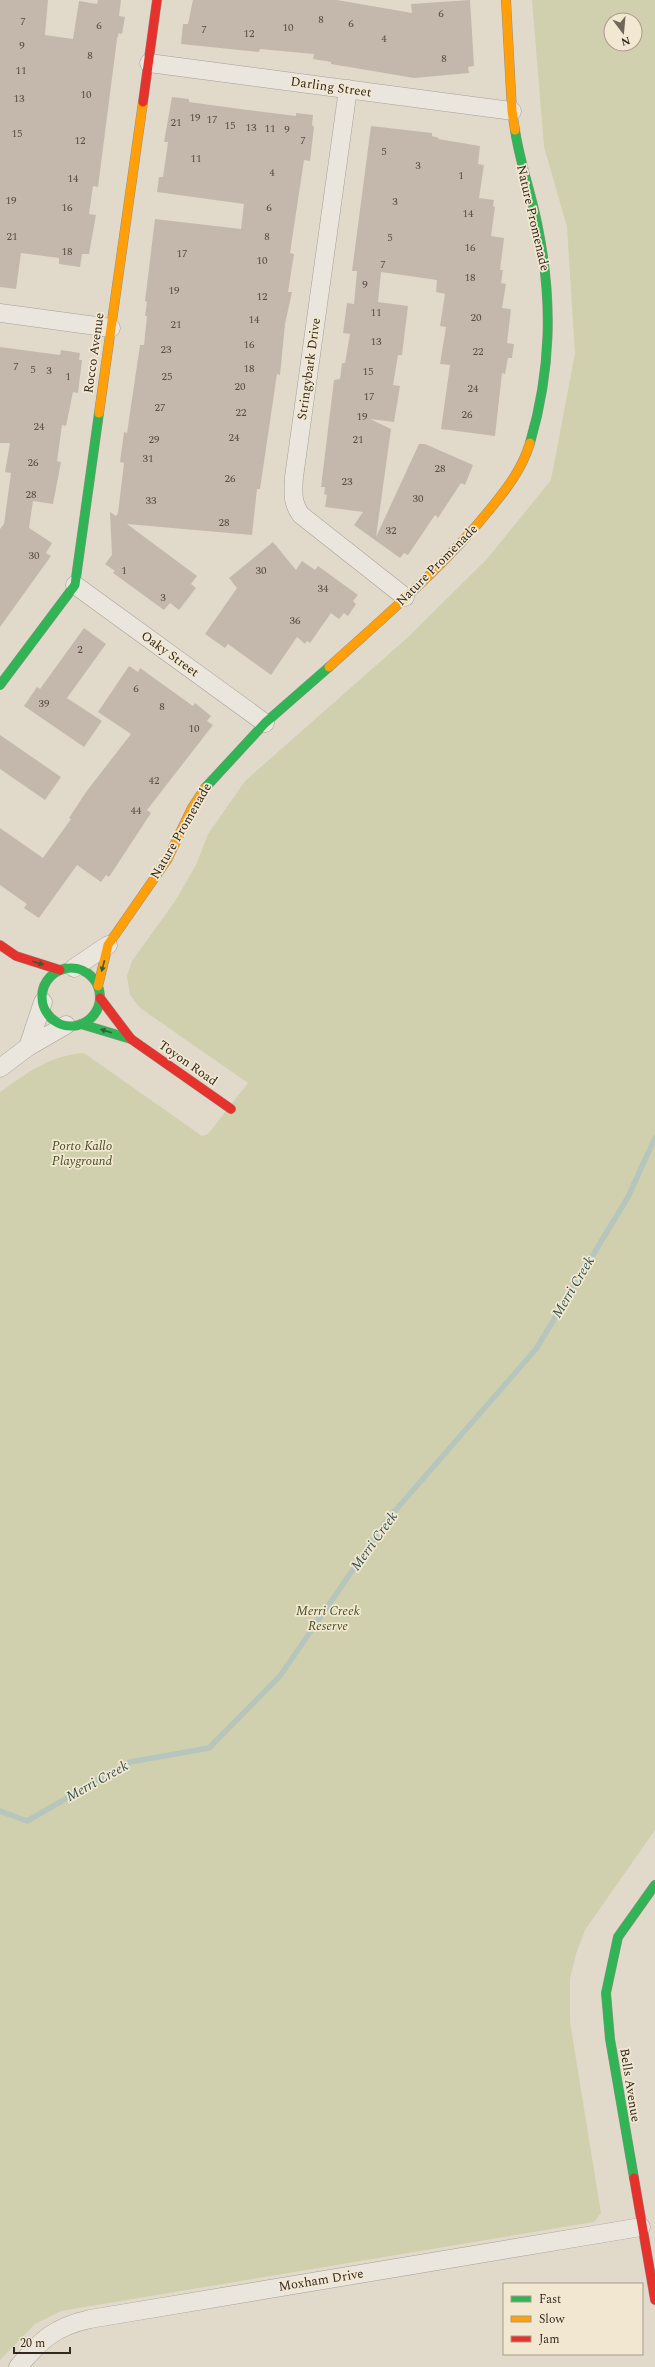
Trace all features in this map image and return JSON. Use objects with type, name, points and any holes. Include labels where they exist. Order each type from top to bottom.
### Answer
[{"type":"street","name":"Rocco Avenue","points":[[0,685],[76,585],[110,328],[157,0]]},
{"type":"street","name":"Nature Promenade","points":[[98,986],[108,946],[167,860],[192,808],[210,781],[265,723],[466,541],[515,478],[525,460],[540,408],[548,355],[546,270],[538,226],[520,161],[512,111],[506,0]]},
{"type":"street","name":"Darling Street","points":[[149,63],[512,111]]},
{"type":"street","name":"Stringybark Drive","points":[[348,89],[294,477],[293,498],[295,507],[302,515],[405,597]]},
{"type":"street","points":[[0,313],[110,328]]},
{"type":"street","name":"Oaky Street","points":[[76,585],[265,723]]},
{"type":"street","points":[[0,944],[16,956],[24,968]]},
{"type":"street","name":"Nature Promenade","points":[[67,969],[108,946]]},
{"type":"street","points":[[0,1068],[28,1047],[94,1014],[100,998],[98,986],[88,974],[16,956]]},
{"type":"street","points":[[28,1047],[43,1000],[47,981],[67,969]]},
{"type":"street","points":[[35,985],[51,1017],[73,1024]]},
{"type":"street","name":"Toyon Road","points":[[100,998],[131,1039],[230,1109]]},
{"type":"street","name":"Toyon Road","points":[[73,1024],[131,1039]]},
{"type":"street","name":"Bells Avenue","points":[[655,1885],[618,1937],[606,1993],[610,2039],[641,2228],[655,2300]]},
{"type":"street","name":"Moxham Drive","points":[[18,2367],[50,2334],[67,2325],[90,2319],[641,2228]]},
{"type":"green space","name":"Merri Creek Reserve","points":[[532,0],[655,0],[655,1830],[585,1930],[576,1954],[570,1979],[570,2022],[601,2213],[594,2222],[61,2311],[35,2324],[0,2360],[0,1092],[39,1066],[60,1057],[84,1053],[202,1136],[208,1134],[248,1083],[140,1008],[130,995],[127,976],[132,961],[175,901],[196,865],[208,834],[245,781],[407,638],[487,559],[551,480],[575,353],[567,227],[544,147]]},
{"type":"building","points":[[0,0],[48,0],[45,35],[73,39],[79,1],[97,4],[98,0],[121,0],[119,16],[125,17],[122,34],[119,33],[117,39],[98,187],[93,186],[89,214],[96,215],[89,254],[82,254],[80,267],[59,264],[59,258],[21,253],[16,289],[0,287]]},
{"type":"building","points":[[193,0],[337,0],[412,13],[411,4],[470,0],[474,66],[468,67],[469,73],[414,78],[331,64],[331,62],[313,59],[314,54],[260,49],[259,52],[181,44],[183,24],[188,24]]},
{"type":"building","points":[[172,97],[189,99],[189,102],[240,109],[296,116],[296,113],[313,115],[312,125],[314,127],[310,161],[304,160],[290,253],[294,254],[288,292],[292,292],[285,324],[280,375],[277,374],[260,489],[257,489],[252,535],[127,524],[197,576],[191,584],[196,588],[179,610],[170,603],[164,610],[113,573],[115,571],[105,564],[112,555],[110,512],[116,516],[118,513],[124,463],[120,462],[124,432],[127,433],[140,345],[144,345],[147,316],[145,316],[147,302],[145,301],[155,219],[241,229],[244,204],[157,192],[159,177],[163,177],[168,142],[164,142]]},
{"type":"building","points":[[371,126],[432,133],[432,136],[439,138],[438,139],[480,146],[478,164],[484,165],[479,198],[494,200],[493,206],[495,207],[491,236],[504,238],[500,270],[503,270],[501,283],[506,284],[502,308],[511,309],[507,343],[514,344],[512,358],[508,358],[505,374],[502,373],[495,436],[441,429],[450,365],[440,364],[446,327],[440,326],[445,294],[436,292],[437,280],[381,272],[378,302],[408,306],[402,355],[398,355],[393,385],[400,386],[394,422],[370,419],[391,429],[376,537],[419,444],[425,444],[473,465],[465,485],[461,483],[438,518],[435,515],[408,555],[404,553],[400,558],[354,525],[363,512],[325,507],[327,495],[324,494],[325,487],[321,487],[334,380],[340,379],[342,363],[345,363],[350,334],[343,333],[347,303],[354,304],[357,271],[352,271]]},
{"type":"building","points":[[0,347],[60,355],[61,350],[80,353],[79,360],[82,360],[78,393],[73,392],[66,426],[62,425],[57,461],[61,462],[53,504],[33,501],[29,528],[52,543],[46,553],[51,556],[0,627],[0,529],[4,524],[11,473],[5,472],[10,443],[0,443]]},
{"type":"building","points":[[273,542],[296,570],[302,561],[315,570],[318,566],[358,595],[353,601],[356,604],[348,616],[344,613],[339,619],[331,613],[310,643],[307,641],[305,644],[297,637],[271,675],[228,644],[225,648],[205,634],[237,588],[229,578]]},
{"type":"building","points":[[84,628],[106,644],[67,698],[102,721],[84,747],[24,706],[37,687],[40,689]]},
{"type":"building","points":[[129,666],[138,672],[140,668],[193,706],[195,703],[211,716],[207,721],[213,725],[147,810],[151,813],[109,877],[106,875],[101,882],[77,865],[39,918],[24,908],[27,904],[0,885],[0,828],[43,858],[71,819],[69,818],[86,792],[131,734],[98,712]]},
{"type":"building","points":[[0,735],[61,777],[45,800],[0,769]]},
{"type":"waterway","name":"Merri Creek","points":[[0,1811],[27,1821],[130,1762],[209,1748],[280,1676],[387,1520],[536,1349],[628,1197],[655,1138]]},
{"type":"traffic: fast","points":[[515,130],[538,228],[543,256],[548,310],[546,363],[537,416],[530,443]]},
{"type":"traffic: fast","points":[[0,685],[75,585],[99,413]]},
{"type":"traffic: fast","points":[[205,788],[265,723],[329,667]]},
{"type":"traffic: fast","points":[[71,968],[87,973],[95,981],[100,997],[95,1013],[87,1021],[71,1026],[55,1021],[47,1013],[42,997],[47,981],[55,973],[71,968]]},
{"type":"traffic: fast","points":[[81,1024],[131,1039]]},
{"type":"traffic: fast","points":[[634,2178],[610,2039],[606,1993],[618,1937],[655,1885]]},
{"type":"traffic: slow","points":[[506,0],[512,111],[515,130]]},
{"type":"traffic: slow","points":[[99,413],[143,102]]},
{"type":"traffic: slow","points":[[329,667],[434,571],[473,530],[509,485],[523,461],[530,443]]},
{"type":"traffic: slow","points":[[98,986],[108,945],[167,860],[192,808],[205,788]]},
{"type":"traffic: jam","points":[[143,102],[157,0]]},
{"type":"traffic: jam","points":[[0,945],[16,956],[60,970]]},
{"type":"traffic: jam","points":[[100,998],[131,1039],[231,1109]]},
{"type":"traffic: jam","points":[[634,2178],[655,2300]]},
{"type":"park label","name":"Porto Kallo Playground","points":[[82,1154]]}]
